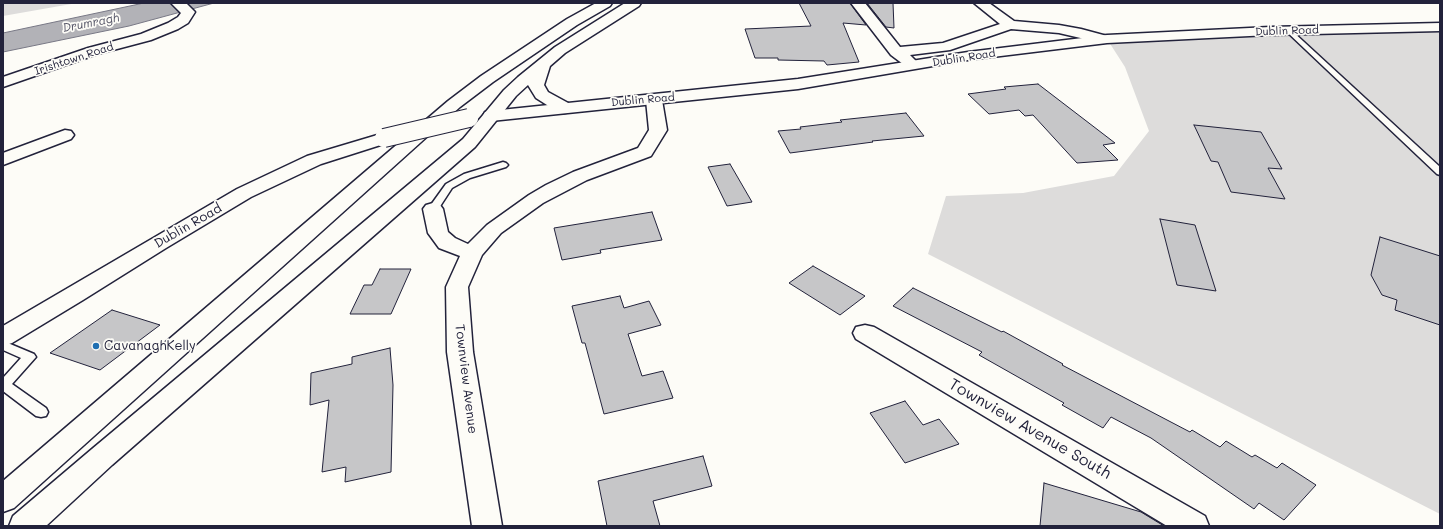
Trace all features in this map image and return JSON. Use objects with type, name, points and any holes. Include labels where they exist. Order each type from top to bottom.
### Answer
[{"type":"main road","points":[[3,499],[454,104],[572,22],[605,3]]},
{"type":"main road","points":[[24,526],[102,457],[469,143],[480,117],[560,50],[634,3]]},
{"type":"main road","points":[[858,3],[896,52],[915,66]]},
{"type":"main road","points":[[981,3],[1010,25]]},
{"type":"main road","name":"Irishtown Road","points":[[3,82],[93,51],[146,37],[183,20],[183,7]]},
{"type":"main road","points":[[896,52],[945,47],[1010,25],[1059,28],[1102,39]]},
{"type":"main road","name":"Dublin Road","points":[[3,337],[75,295],[158,242],[244,193],[314,160],[384,138],[480,117],[798,84],[976,55],[1102,39],[1289,30],[1440,27]]},
{"type":"main road","points":[[543,64],[536,85],[542,95],[564,108]]},
{"type":"main road","name":"Townview Avenue","points":[[487,526],[460,352],[457,287],[472,253],[494,228],[536,199],[580,176],[644,152],[658,130],[654,100]]},
{"type":"main road","points":[[3,159],[65,135]]},
{"type":"main road","points":[[432,209],[438,233],[447,243],[472,253]]},
{"type":"main road","name":"Townview Avenue South","points":[[866,333],[1194,526]]},
{"type":"lane","points":[[1289,30],[1440,172]]},
{"type":"lane","points":[[432,209],[449,186],[467,176],[503,165]]},
{"type":"lane","points":[[3,345],[30,357],[4,385],[41,412]]},
{"type":"shaded area","points":[[3,3],[77,3],[3,16]]},
{"type":"shaded area","points":[[1440,27],[1440,514],[928,254],[946,196],[1023,193],[1114,176],[1149,131],[1125,67],[1107,39]]},
{"type":"water","name":"Drumragh","points":[[144,3],[214,3],[129,26],[3,52],[3,33]]},
{"type":"building","points":[[799,3],[850,3],[866,25],[843,23],[859,62],[827,65],[824,61],[755,58],[745,29],[811,26]]},
{"type":"building","points":[[867,3],[893,3],[894,28],[886,27]]},
{"type":"building","points":[[1038,84],[1115,143],[1103,145],[1118,160],[1077,163],[1033,115],[1025,116],[1019,110],[989,114],[968,94],[1006,89],[1004,87]]},
{"type":"building","points":[[906,113],[924,136],[872,141],[873,142],[790,153],[778,131],[801,129],[800,127],[842,122],[840,120]]},
{"type":"building","points":[[1194,125],[1261,132],[1282,169],[1268,168],[1285,199],[1231,192],[1218,162],[1211,161]]},
{"type":"building","points":[[730,164],[752,202],[727,206],[708,167]]},
{"type":"building","points":[[652,212],[662,240],[600,250],[601,253],[562,260],[554,228]]},
{"type":"building","points":[[1160,219],[1195,225],[1216,291],[1177,285]]},
{"type":"building","points":[[1380,237],[1440,256],[1440,325],[1395,310],[1397,300],[1382,295],[1371,275]]},
{"type":"building","points":[[813,266],[865,296],[840,315],[789,283]]},
{"type":"building","points":[[380,269],[411,269],[391,314],[350,314],[364,285],[372,285]]},
{"type":"building","points":[[913,288],[1002,332],[1003,331],[1063,364],[1062,365],[1190,432],[1192,430],[1220,447],[1226,441],[1252,457],[1255,455],[1277,468],[1282,463],[1316,485],[1284,520],[1259,503],[1254,509],[1151,438],[1111,417],[1103,428],[1062,405],[1064,403],[979,355],[982,352],[893,306]]},
{"type":"building","points":[[620,296],[624,308],[649,301],[661,325],[628,334],[642,376],[663,371],[673,398],[604,414],[585,343],[582,343],[572,306]]},
{"type":"building","name":"CavanaghKelly","points":[[112,310],[160,325],[100,370],[50,353]]},
{"type":"building","points":[[390,348],[393,385],[391,472],[345,482],[346,467],[322,472],[329,400],[310,405],[311,373],[352,364],[352,357]]},
{"type":"building","points":[[905,401],[923,425],[939,419],[959,444],[905,463],[870,413]]},
{"type":"building","points":[[703,456],[712,486],[653,501],[660,526],[607,526],[598,481]]},
{"type":"building","points":[[1044,483],[1141,512],[1164,526],[1040,526]]},
{"type":"place","name":"CavanaghKelly","points":[[96,346]]}]
